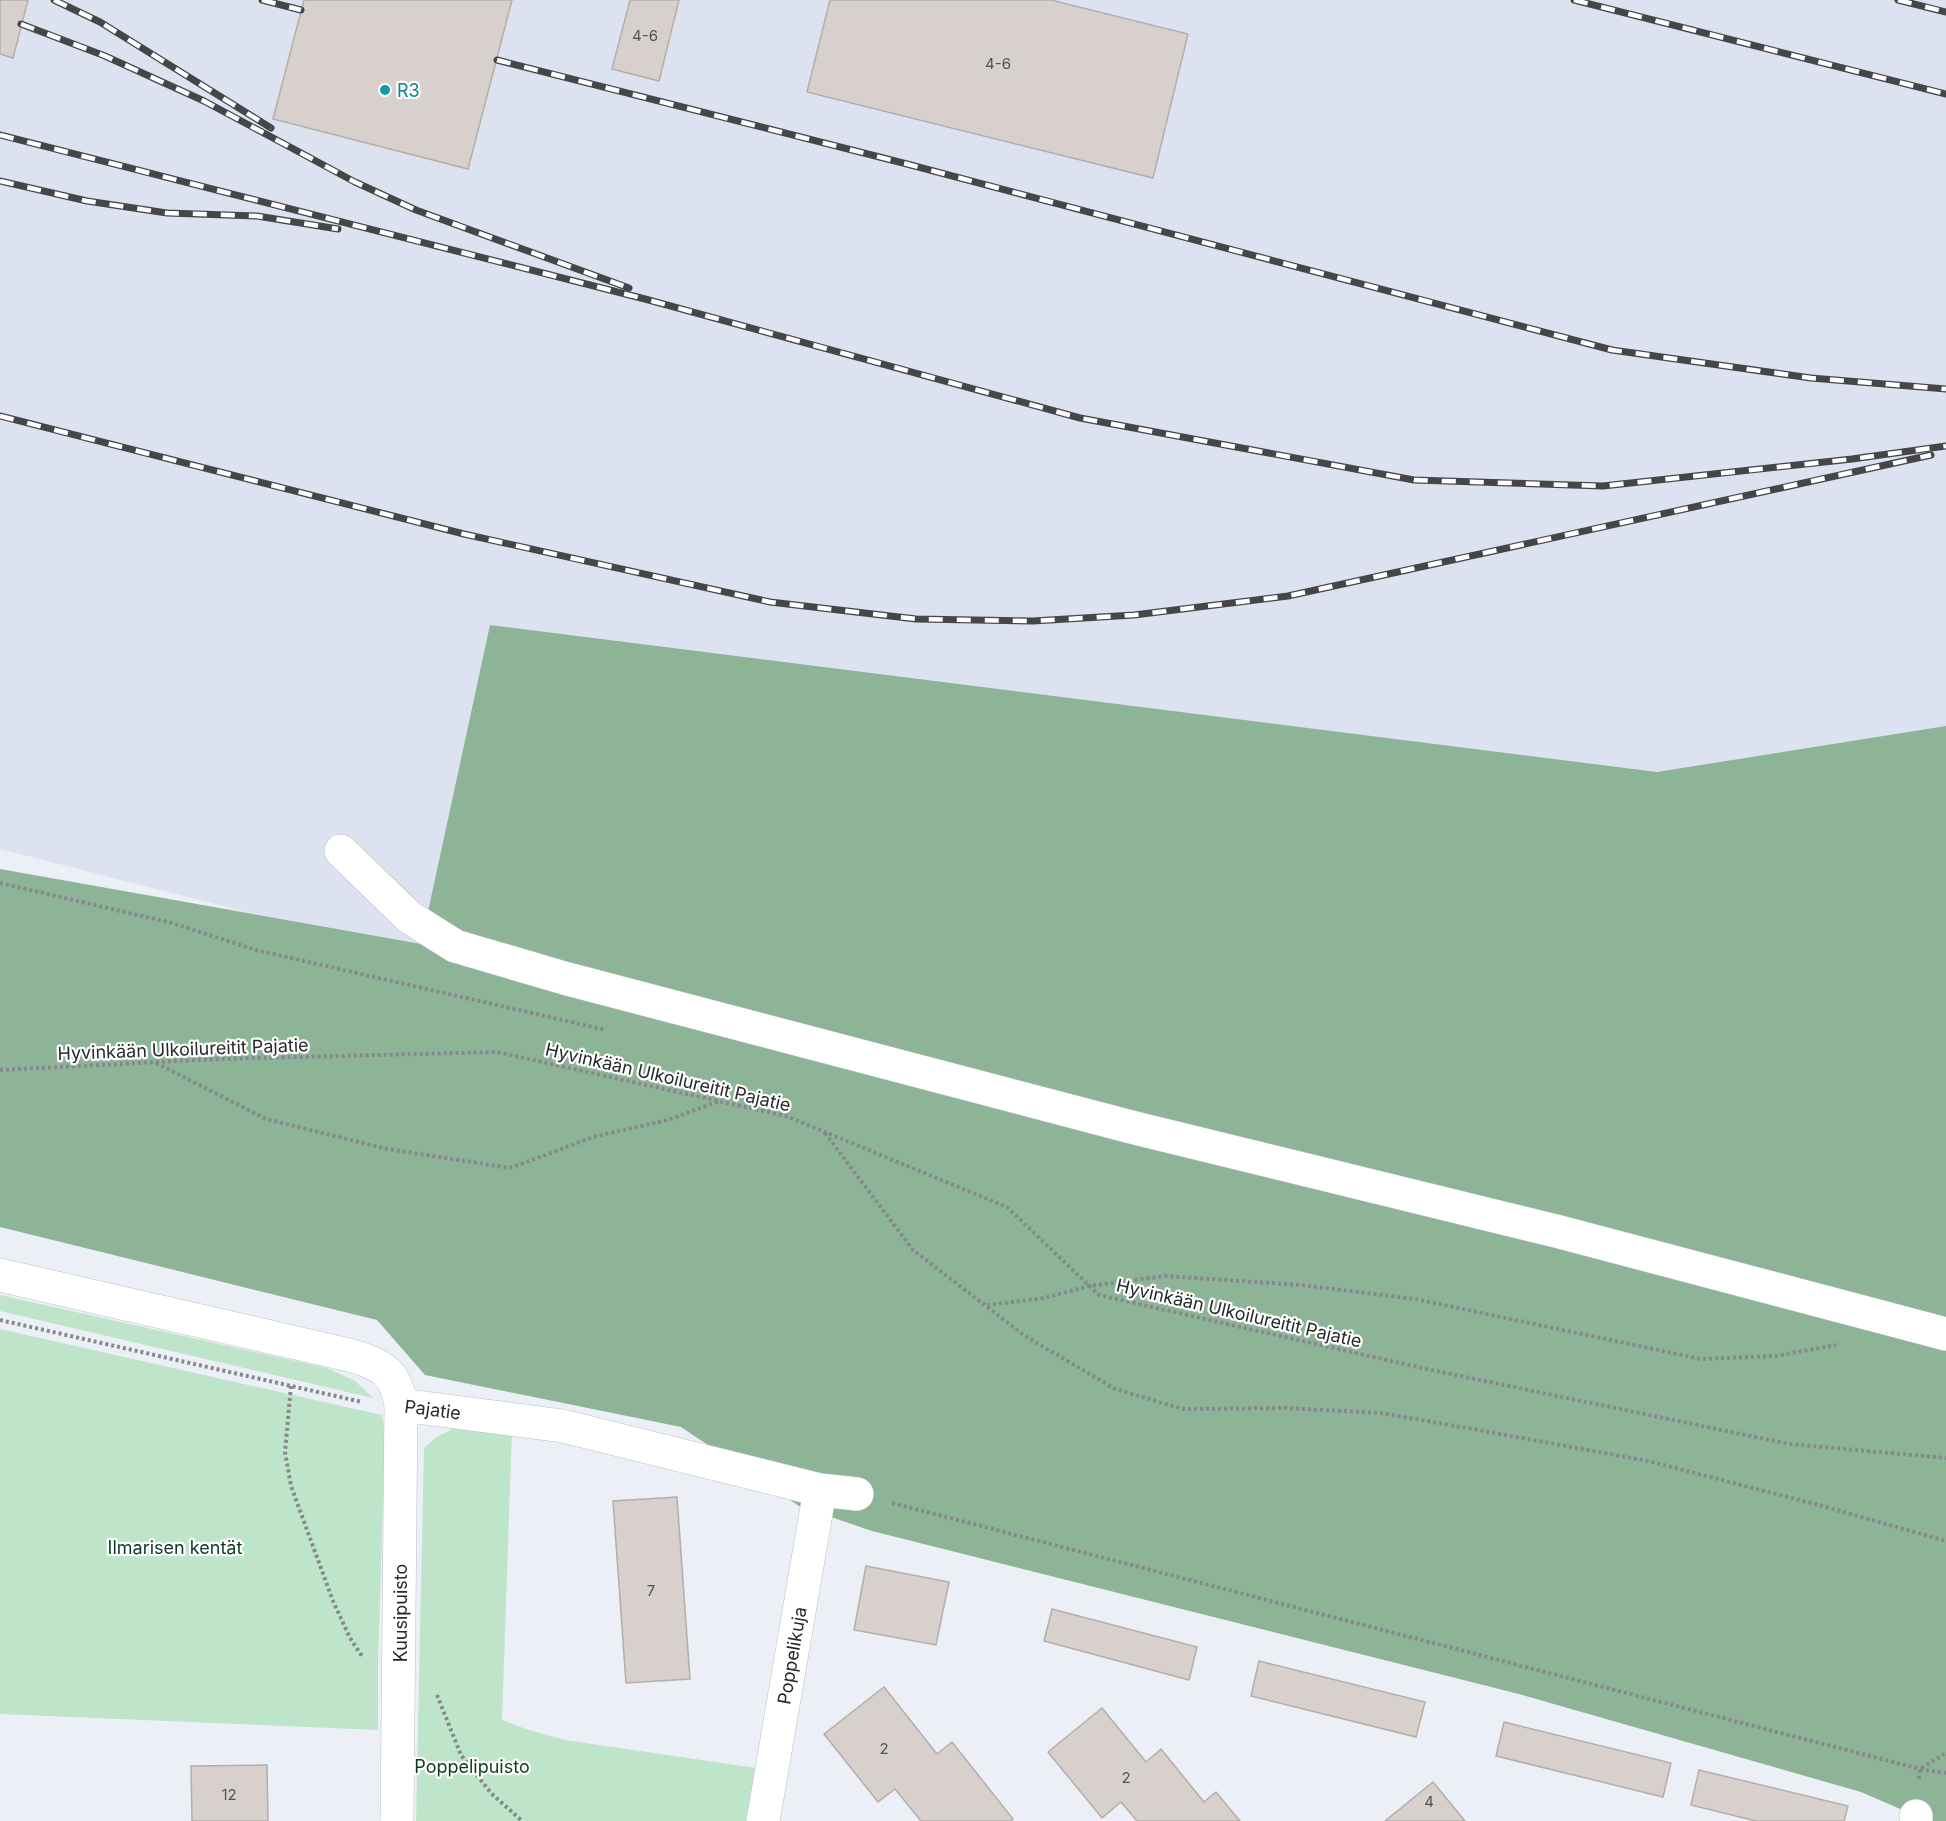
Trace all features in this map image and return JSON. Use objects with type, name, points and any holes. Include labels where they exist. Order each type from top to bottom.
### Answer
[{"type":"street","points":[[341,851],[409,917],[454,946],[487,956],[1135,1128],[1556,1232],[1946,1334]]},
{"type":"street","name":"Pajatie","points":[[0,1275],[372,1362],[394,1379],[399,1389],[401,1405],[563,1426],[820,1490],[856,1494]]},
{"type":"street","name":"Kuusipuisto","points":[[397,1821],[401,1405]]},
{"type":"street","name":"Poppelikuja","points":[[763,1821],[820,1490]]},
{"type":"path","name":"Hyvinkään Ulkoilureitit Pajatie","points":[[0,1070],[155,1062],[497,1052],[786,1116],[1007,1207],[1099,1295],[1411,1366],[1778,1442],[1946,1458]]},
{"type":"path","points":[[155,1062],[266,1119],[387,1149],[510,1168],[596,1136],[668,1120],[719,1101]]},
{"type":"path","points":[[824,1132],[913,1250],[1025,1336],[1115,1389],[1183,1409],[1285,1408],[1381,1413],[1648,1461],[1819,1504],[1946,1541]]},
{"type":"path","points":[[986,1305],[1044,1298],[1089,1286],[1165,1276],[1312,1287],[1415,1299],[1701,1359],[1775,1356],[1839,1344]]},
{"type":"path","points":[[0,1320],[377,1405],[401,1405]]},
{"type":"path","points":[[291,1386],[285,1452],[291,1486],[333,1601],[360,1655],[369,1660]]},
{"type":"path","points":[[856,1494],[1920,1769],[1946,1773]]},
{"type":"path","points":[[433,1687],[460,1755],[490,1793],[522,1821]]},
{"type":"path","points":[[1920,1769],[1946,1753]]},
{"type":"path","points":[[513,1821],[515,1815]]},
{"type":"shaded area","points":[[0,0],[1946,0],[1946,1346],[0,849]]},
{"type":"green space","points":[[490,625],[1657,772],[1946,726],[1946,1821],[1928,1821],[1861,1792],[1519,1694],[872,1531],[799,1506],[681,1427],[425,1375],[377,1320],[0,1227],[0,869],[421,944]]},
{"type":"green space","points":[[0,1295],[327,1368],[355,1381],[373,1398],[0,1311]]},
{"type":"green space","name":"Ilmarisen kentät","points":[[0,1329],[382,1415],[385,1435],[378,1730],[0,1714]]},
{"type":"green space","name":"Poppelipuisto","points":[[455,1428],[512,1429],[502,1720],[565,1740],[756,1768],[746,1821],[416,1821],[424,1448],[437,1437]]},
{"type":"building","points":[[0,0],[28,0],[13,58],[0,54]]},
{"type":"building","name":"R3","points":[[304,0],[512,0],[468,169],[273,119]]},
{"type":"building","points":[[630,0],[679,0],[659,81],[612,69]]},
{"type":"building","points":[[830,0],[1051,0],[1188,34],[1153,178],[807,92]]},
{"type":"building","points":[[677,1497],[690,1679],[626,1683],[613,1501]]},
{"type":"building","points":[[866,1566],[949,1582],[936,1645],[854,1630]]},
{"type":"building","points":[[1052,1609],[1197,1647],[1189,1680],[1044,1641]]},
{"type":"building","points":[[1259,1661],[1425,1702],[1416,1737],[1251,1696]]},
{"type":"building","points":[[884,1687],[937,1754],[952,1742],[1013,1819],[1010,1821],[921,1821],[895,1789],[878,1802],[824,1734]]},
{"type":"building","points":[[1102,1708],[1146,1762],[1161,1749],[1204,1802],[1216,1792],[1240,1821],[1137,1821],[1121,1802],[1102,1818],[1048,1752]]},
{"type":"building","points":[[1504,1722],[1671,1763],[1663,1797],[1496,1756]]},
{"type":"building","points":[[267,1765],[268,1821],[192,1821],[191,1766]]},
{"type":"building","points":[[1699,1770],[1848,1806],[1844,1821],[1756,1821],[1691,1805]]},
{"type":"building","points":[[1433,1782],[1465,1821],[1385,1821]]},
{"type":"railway","points":[[54,0],[100,22],[271,128]]},
{"type":"railway","points":[[262,0],[301,10]]},
{"type":"railway","points":[[1574,0],[1946,94]]},
{"type":"railway","points":[[1898,0],[1946,12]]},
{"type":"railway","points":[[21,24],[105,56],[204,101],[355,182],[416,210],[629,288]]},
{"type":"railway","points":[[497,60],[907,164],[1612,350],[1811,378],[1946,389]]},
{"type":"railway","points":[[0,135],[645,299],[1080,418],[1414,480],[1603,486],[1852,459],[1946,446]]},
{"type":"railway","points":[[0,181],[87,201],[167,213],[257,216],[338,229]]},
{"type":"railway","points":[[0,416],[464,534],[770,602],[916,619],[1033,621],[1134,615],[1288,596],[1931,455]]},
{"type":"place","name":"R3","points":[[385,90]]}]
